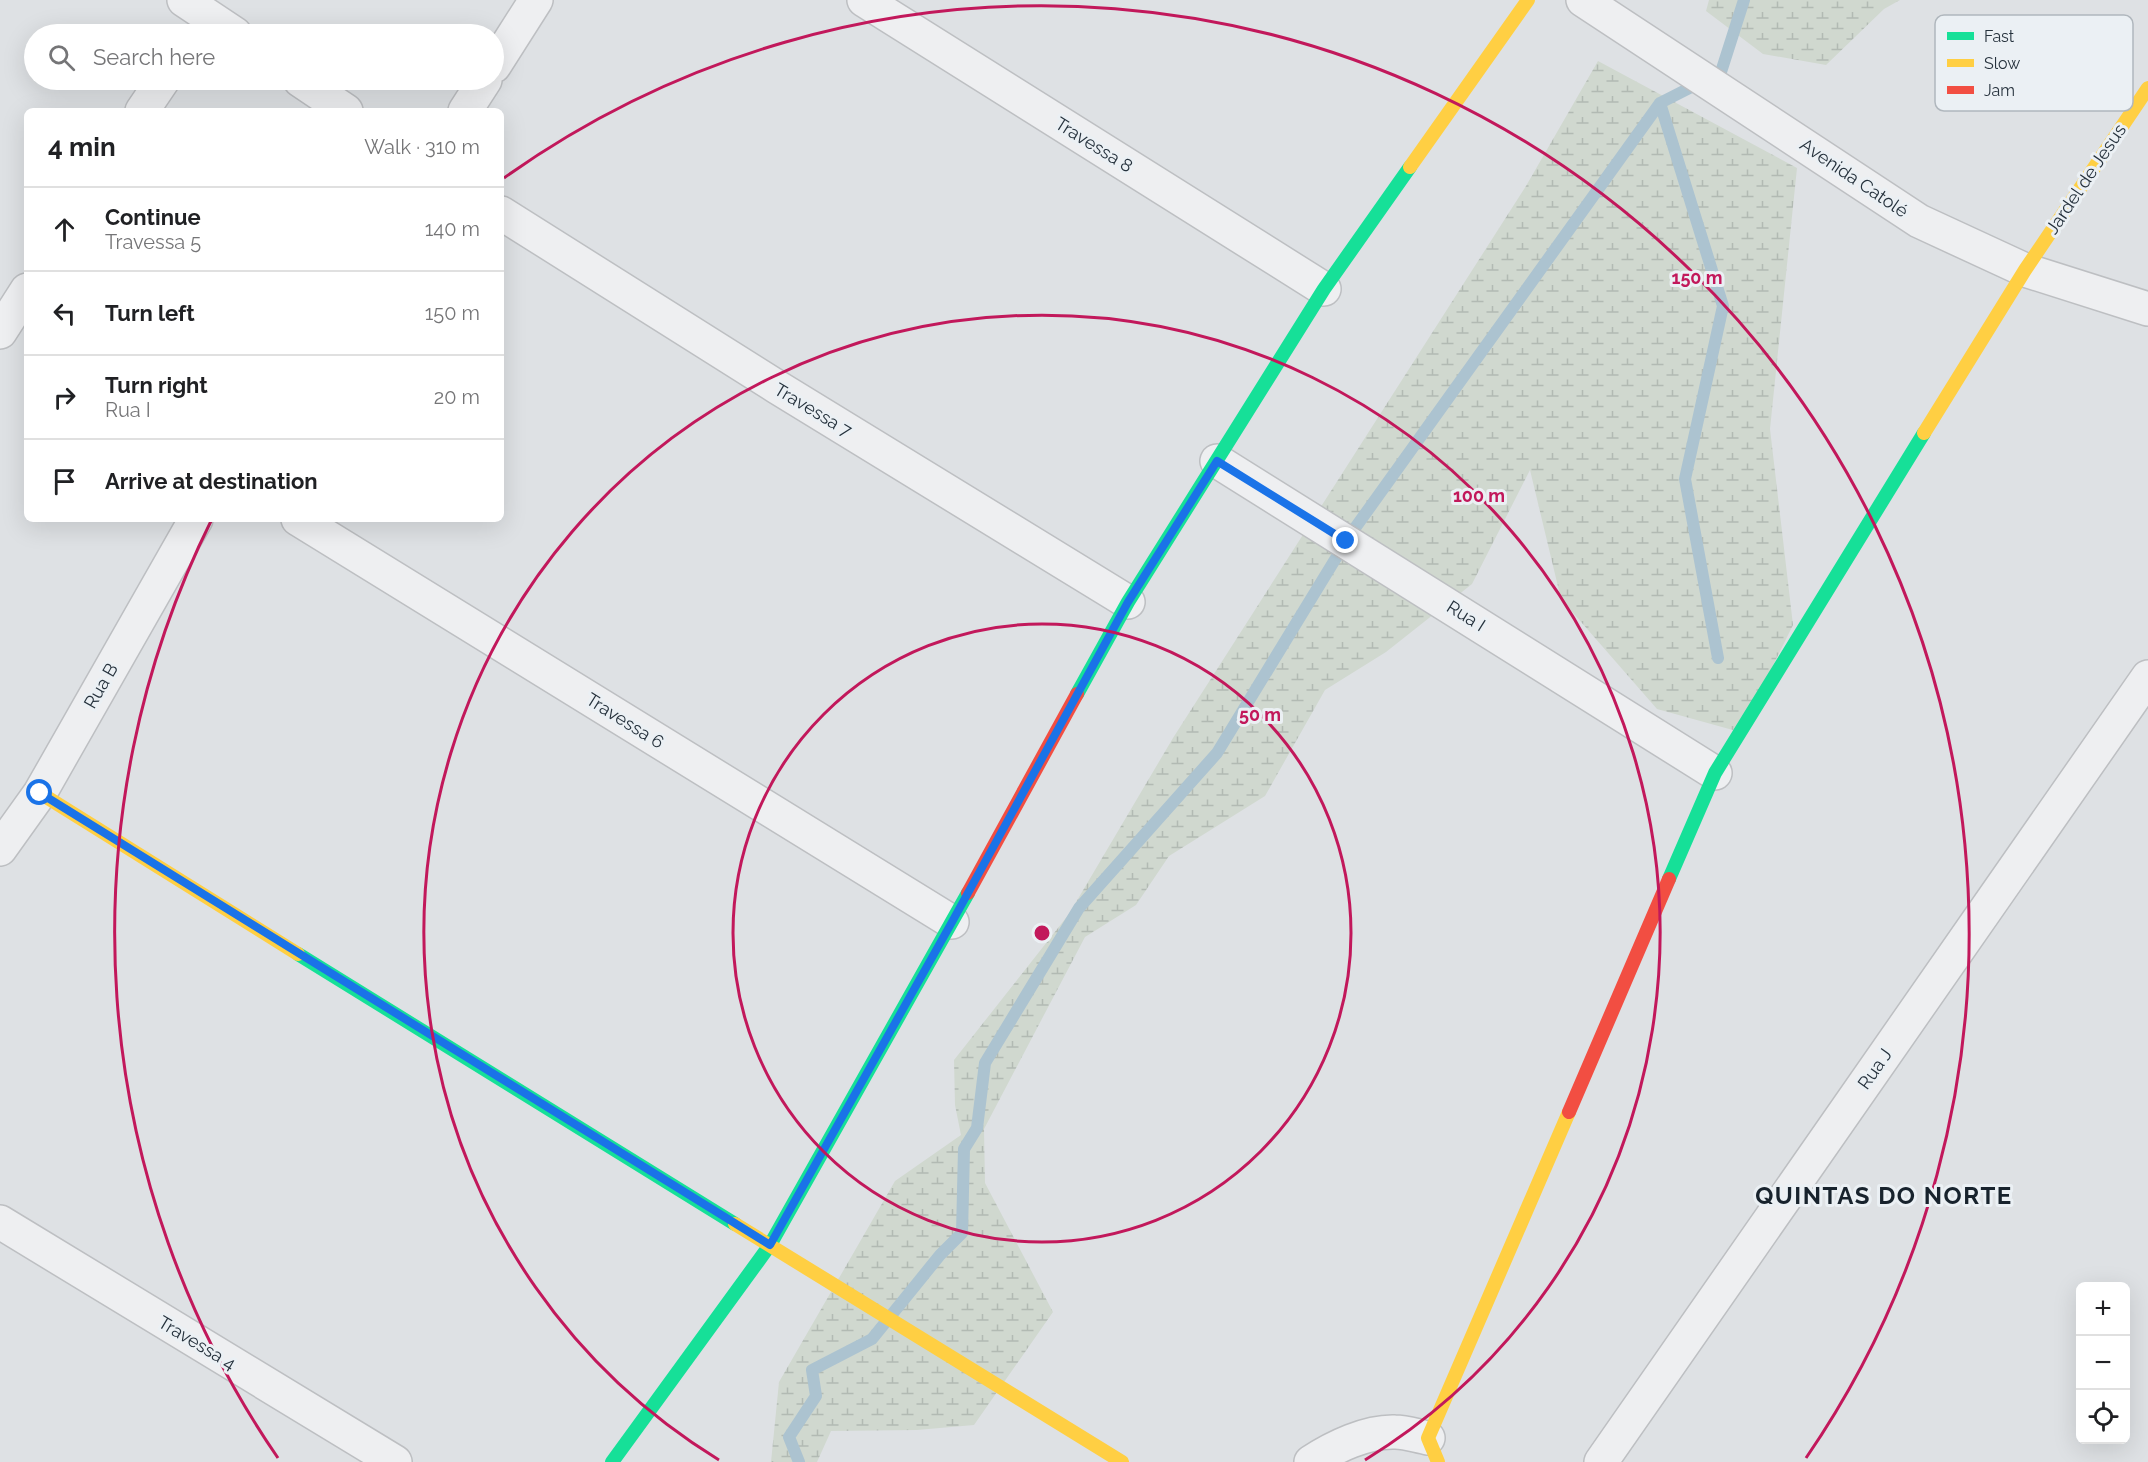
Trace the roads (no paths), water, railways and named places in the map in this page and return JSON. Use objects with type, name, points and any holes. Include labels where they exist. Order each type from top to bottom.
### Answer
[{"type":"street","points":[[504,50],[536,0]]},
{"type":"street","name":"Travessa 8","points":[[864,0],[1324,289]]},
{"type":"street","points":[[612,1462],[770,1245],[952,922],[1128,602],[1324,289],[1528,0]]},
{"type":"street","name":"Avenida Catolé","points":[[1583,0],[1919,221],[2025,270],[2148,309]]},
{"type":"street","points":[[193,16],[212,24]]},
{"type":"street","name":"Jardel de Jesus","points":[[2133,110],[2148,88]]},
{"type":"street","points":[[144,108],[156,90]]},
{"type":"street","points":[[315,90],[342,108]]},
{"type":"street","points":[[467,108],[479,90]]},
{"type":"street","name":"Jardel de Jesus","points":[[1433,1450],[1715,773],[2025,270],[2132,111]]},
{"type":"street","name":"Travessa 7","points":[[504,215],[777,387],[1128,602]]},
{"type":"street","points":[[0,332],[24,295]]},
{"type":"street","name":"Rua I","points":[[1217,461],[1715,773]]},
{"type":"street","name":"Rua B","points":[[0,849],[40,793],[194,522]]},
{"type":"street","name":"Travessa 6","points":[[303,522],[952,922]]},
{"type":"street","name":"Rua J","points":[[1601,1462],[2148,677]]},
{"type":"street","points":[[40,793],[1122,1462]]},
{"type":"street","name":"Travessa 4","points":[[0,1222],[395,1462]]},
{"type":"street","points":[[1311,1462],[1338,1447],[1368,1436],[1394,1432],[1433,1450]]},
{"type":"waterway","points":[[1718,658],[1685,479],[1723,306],[1660,103],[1721,72],[1744,0]]},
{"type":"waterway","points":[[799,1462],[789,1437],[816,1396],[812,1370],[872,1339],[940,1255],[962,1233],[964,1149],[977,1128],[985,1063],[1079,908],[1217,753],[1350,535],[1660,103]]},
{"type":"district","name":"QUINTAS DO NORTE","points":[[1884,1196]]}]
